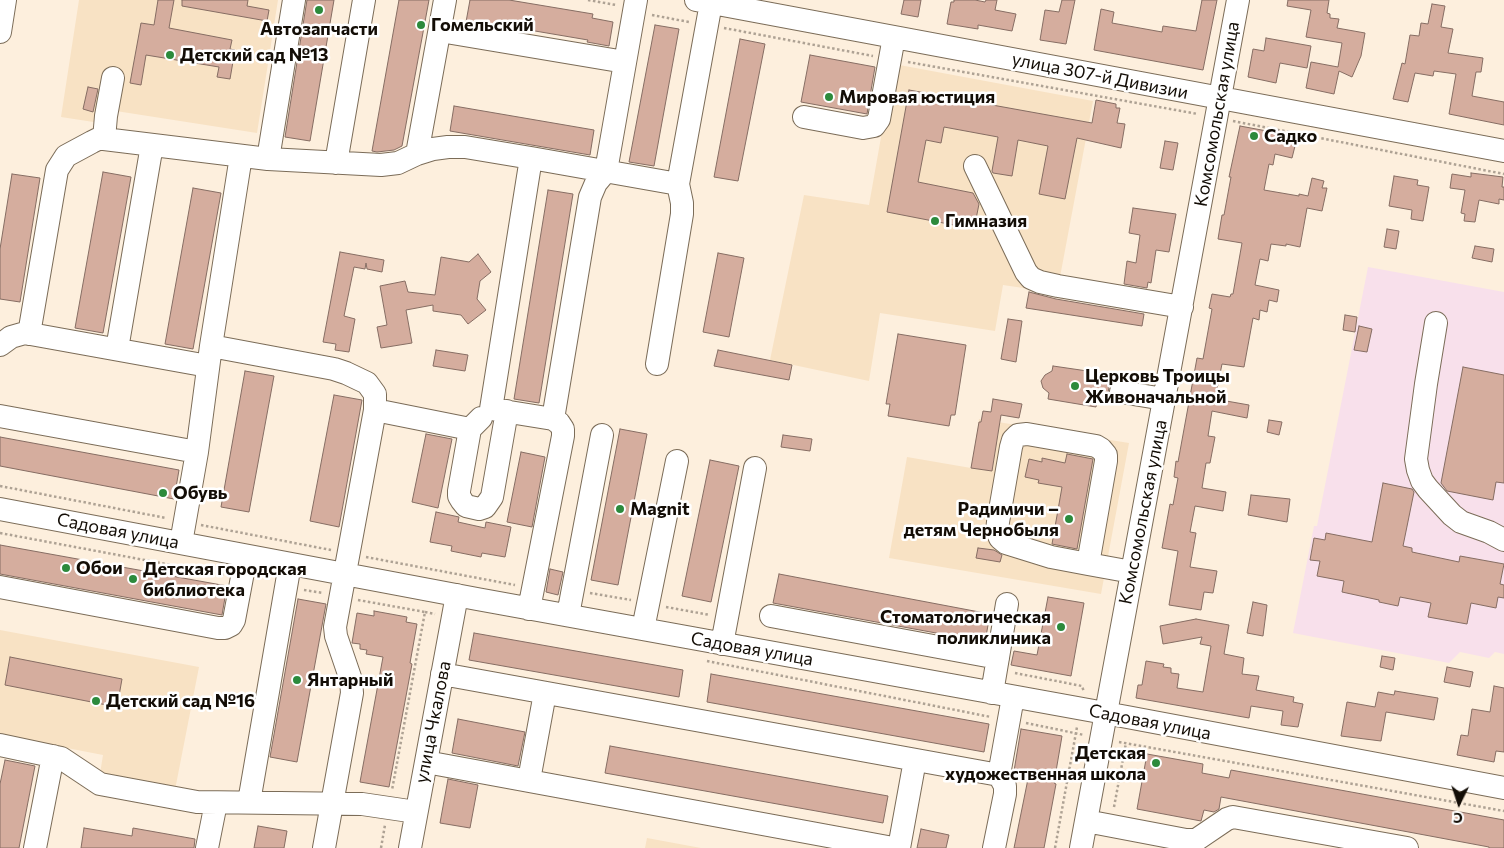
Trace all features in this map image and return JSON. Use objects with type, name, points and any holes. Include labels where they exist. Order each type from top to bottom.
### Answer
[{"type":"street","points":[[0,32],[5,0]]},
{"type":"street","points":[[268,159],[294,0]]},
{"type":"street","points":[[336,163],[364,0]]},
{"type":"street","points":[[417,154],[446,0]]},
{"type":"street","name":"Комсомольская улица","points":[[1081,848],[1238,0]]},
{"type":"street","points":[[657,364],[682,214],[678,184],[707,25],[704,1]]},
{"type":"street","name":"улица 307-й Дивизии","points":[[704,1],[1504,151]]},
{"type":"street","points":[[553,419],[590,197],[596,183],[606,172],[636,5]]},
{"type":"street","points":[[440,31],[626,62]]},
{"type":"street","points":[[804,117],[863,128],[874,126],[879,118],[894,37]]},
{"type":"street","points":[[104,139],[113,78]]},
{"type":"street","points":[[30,334],[57,170],[66,156],[98,139],[268,159],[390,165],[417,154],[440,148],[465,147],[678,184]]},
{"type":"street","points":[[117,349],[152,145]]},
{"type":"street","points":[[183,532],[197,452],[209,356],[241,156]]},
{"type":"street","points":[[470,428],[459,496],[466,506],[479,509],[485,507],[492,497],[499,410],[531,158]]},
{"type":"street","points":[[975,166],[1026,272],[1031,278],[1058,286],[1182,307]]},
{"type":"street","points":[[1436,323],[1424,393],[1416,459],[1418,470],[1422,481],[1434,497],[1456,518],[1461,522],[1489,532],[1504,540]]},
{"type":"street","points":[[0,345],[18,334],[30,334],[117,349],[334,368],[367,383],[372,388],[375,394],[375,410],[335,627],[336,636],[351,680],[352,693],[324,848]]},
{"type":"street","points":[[1121,392],[1164,399]]},
{"type":"street","points":[[375,410],[470,428],[499,410],[553,419],[559,423],[563,429],[563,436],[531,600]]},
{"type":"street","points":[[0,416],[197,452]]},
{"type":"street","points":[[1088,564],[1106,455],[1102,449],[1096,446],[1028,434],[1018,435],[1011,447],[998,522],[1000,538],[1006,543],[1051,557],[1088,564],[1132,572]]},
{"type":"street","points":[[568,616],[602,435]]},
{"type":"street","points":[[643,629],[677,461]]},
{"type":"street","points":[[722,644],[755,468]]},
{"type":"street","name":"Садовая улица","points":[[0,509],[183,532],[246,556],[290,564],[346,564],[457,595],[531,600],[568,616],[1504,788]]},
{"type":"street","points":[[0,587],[226,628],[231,626],[234,620],[246,556]]},
{"type":"street","points":[[249,802],[290,564]]},
{"type":"street","name":"улица Чкалова","points":[[410,848],[457,595]]},
{"type":"street","points":[[994,848],[1005,794],[1005,786],[999,775],[1009,720],[1002,695],[998,658],[1007,604]]},
{"type":"street","points":[[771,616],[998,658]]},
{"type":"street","points":[[442,674],[999,775]]},
{"type":"street","points":[[529,780],[545,693]]},
{"type":"street","points":[[0,745],[53,756],[66,761],[100,784],[197,802],[378,805],[416,812]]},
{"type":"street","points":[[34,848],[53,756]]},
{"type":"street","points":[[899,848],[915,760]]},
{"type":"street","points":[[426,762],[893,848]]},
{"type":"street","points":[[207,848],[216,803]]},
{"type":"street","points":[[1086,821],[1185,844],[1196,840],[1227,819],[1233,818],[1407,848]]},
{"type":"path","points":[[588,0],[627,7],[636,5],[644,13],[1195,114]]},
{"type":"path","points":[[1234,121],[1504,174]]},
{"type":"path","points":[[0,486],[183,532],[238,533],[346,564],[514,585],[531,600]]},
{"type":"path","points":[[698,659],[1076,733],[1055,848]]},
{"type":"path","points":[[1110,826],[1124,742],[1504,811]]},
{"type":"shaded area","name":"Детский сад №13","points":[[79,0],[278,0],[257,133],[116,111],[113,125],[61,117]]},
{"type":"shaded area","name":"Гимназия","points":[[894,64],[1093,101],[1057,293],[1003,285],[995,331],[880,313],[869,381],[770,360],[804,195],[869,205]]},
{"type":"shaded area","points":[[1368,267],[1504,292],[1504,654],[1495,652],[1489,658],[1460,652],[1449,663],[1293,633],[1314,526],[1317,526]]},
{"type":"shaded area","points":[[979,419],[1129,443],[1101,594],[889,558],[907,457],[971,468]]},
{"type":"shaded area","name":"Детский сад №16","points":[[0,630],[199,667],[174,795],[99,780],[103,755],[0,735]]},
{"type":"shaded area","points":[[647,838],[701,848],[645,848]]},
{"type":"building","points":[[158,0],[174,0],[169,28],[232,40],[230,49],[235,50],[230,79],[217,77],[219,67],[146,55],[141,85],[130,83],[141,23],[154,25]]},
{"type":"building","points":[[182,0],[248,0],[247,6],[269,10],[267,21],[182,6]]},
{"type":"building","points":[[307,0],[334,0],[310,141],[285,137]]},
{"type":"building","points":[[399,0],[429,0],[402,146],[394,150],[377,152],[372,151]]},
{"type":"building","points":[[470,0],[509,0],[593,14],[592,18],[613,22],[609,46],[587,42],[588,40],[488,23],[488,26],[466,22]]},
{"type":"building","points":[[904,0],[921,0],[918,17],[901,14]]},
{"type":"building","points":[[954,0],[985,2],[986,0],[997,0],[995,10],[1016,14],[1012,31],[978,25],[978,29],[947,24],[951,2],[954,2]]},
{"type":"building","points":[[1062,0],[1075,0],[1066,44],[1040,40],[1045,10],[1059,12]]},
{"type":"building","points":[[1202,0],[1217,0],[1203,70],[1094,50],[1101,9],[1114,12],[1112,23],[1162,32],[1163,26],[1196,31]]},
{"type":"building","points":[[1288,0],[1329,0],[1327,13],[1330,14],[1330,18],[1339,19],[1337,28],[1365,33],[1361,56],[1352,77],[1339,71],[1334,94],[1306,88],[1311,62],[1338,67],[1342,43],[1306,37],[1311,10],[1287,6]]},
{"type":"building","points":[[1432,4],[1445,6],[1441,27],[1453,29],[1448,53],[1483,58],[1481,72],[1476,72],[1472,96],[1504,102],[1504,125],[1449,114],[1456,74],[1434,71],[1433,76],[1415,73],[1408,102],[1393,99],[1402,63],[1405,64],[1410,35],[1419,36],[1421,23],[1428,24]]},
{"type":"building","points":[[655,25],[679,29],[654,166],[629,162]]},
{"type":"building","points":[[1266,38],[1311,46],[1307,68],[1280,63],[1276,83],[1248,77],[1253,49],[1264,51]]},
{"type":"building","points":[[740,39],[765,44],[738,181],[714,177]]},
{"type":"building","points":[[810,55],[875,67],[867,114],[801,102]]},
{"type":"building","points":[[88,87],[98,89],[93,112],[83,109]]},
{"type":"building","points":[[909,90],[1092,123],[1096,100],[1116,104],[1116,108],[1120,108],[1117,123],[1125,124],[1121,148],[1077,138],[1065,199],[1039,194],[1048,146],[1018,140],[1012,176],[993,173],[998,137],[944,127],[941,143],[926,140],[918,182],[973,193],[979,204],[974,229],[887,212]]},
{"type":"building","points":[[454,106],[594,130],[590,155],[450,131]]},
{"type":"building","points":[[1240,126],[1294,136],[1292,142],[1296,142],[1292,158],[1275,154],[1273,165],[1269,164],[1264,190],[1308,196],[1312,178],[1324,181],[1322,188],[1327,188],[1322,211],[1307,208],[1300,247],[1286,244],[1286,246],[1271,244],[1268,261],[1260,259],[1255,285],[1279,290],[1277,302],[1269,300],[1267,312],[1260,310],[1259,320],[1253,318],[1244,367],[1222,364],[1215,399],[1249,405],[1247,418],[1212,411],[1208,436],[1215,437],[1210,463],[1206,463],[1202,488],[1226,492],[1223,511],[1195,506],[1190,532],[1196,533],[1190,567],[1217,571],[1213,593],[1204,592],[1201,610],[1169,605],[1178,551],[1162,548],[1170,504],[1173,505],[1178,478],[1174,477],[1176,461],[1178,462],[1197,358],[1203,359],[1212,309],[1209,308],[1212,294],[1230,297],[1233,294],[1242,243],[1218,239]]},
{"type":"building","points":[[1165,141],[1178,143],[1173,170],[1160,168]]},
{"type":"building","points":[[103,172],[131,177],[103,333],[75,328]]},
{"type":"building","points":[[1471,173],[1503,177],[1502,187],[1504,187],[1504,200],[1499,199],[1499,204],[1479,200],[1475,222],[1464,221],[1465,214],[1461,213],[1465,190],[1450,188],[1452,174],[1471,177]]},
{"type":"building","points":[[12,174],[40,178],[20,302],[0,299],[0,249]]},
{"type":"building","points":[[1394,176],[1418,180],[1417,185],[1429,187],[1423,221],[1411,219],[1412,210],[1389,206]]},
{"type":"building","points":[[193,188],[221,193],[193,349],[165,344]]},
{"type":"building","points":[[548,190],[573,194],[539,403],[514,399]]},
{"type":"building","points":[[1133,208],[1176,214],[1169,252],[1156,250],[1151,283],[1148,282],[1147,288],[1124,284],[1127,261],[1136,263],[1140,235],[1129,233]]},
{"type":"building","points":[[1387,229],[1399,231],[1396,249],[1384,247]]},
{"type":"building","points":[[1475,246],[1494,249],[1492,262],[1472,258]]},
{"type":"building","points":[[340,252],[384,260],[382,272],[367,269],[366,263],[365,269],[354,267],[344,316],[355,319],[349,352],[335,350],[336,344],[323,342]]},
{"type":"building","points":[[718,253],[744,258],[729,337],[703,332]]},
{"type":"building","points":[[478,254],[491,272],[480,281],[477,299],[486,310],[468,324],[461,315],[433,311],[433,305],[406,310],[412,343],[381,348],[377,327],[387,325],[380,286],[405,281],[408,292],[435,295],[441,257],[469,262]]},
{"type":"building","points":[[1029,292],[1056,299],[1144,314],[1142,326],[1026,308]]},
{"type":"building","points":[[1345,315],[1357,317],[1355,332],[1343,330]]},
{"type":"building","points":[[1008,319],[1022,321],[1016,362],[1001,359]]},
{"type":"building","points":[[1359,326],[1372,329],[1367,352],[1354,350]]},
{"type":"building","points":[[898,334],[966,345],[955,415],[951,415],[949,426],[888,416],[890,404],[886,404]]},
{"type":"building","points":[[436,350],[468,355],[465,371],[433,366]]},
{"type":"building","points":[[718,350],[792,365],[789,380],[714,366]]},
{"type":"building","name":"Церковь Троицы Живоначальной","points":[[1053,366],[1101,373],[1100,379],[1109,388],[1107,396],[1097,401],[1096,407],[1048,399],[1049,393],[1043,388],[1041,381],[1045,375],[1052,371]]},
{"type":"building","points":[[1463,367],[1504,375],[1504,483],[1496,482],[1493,500],[1447,491],[1441,483]]},
{"type":"building","points":[[245,371],[274,376],[249,512],[221,507]]},
{"type":"building","points":[[334,395],[362,400],[339,527],[310,521]]},
{"type":"building","points":[[993,399],[1022,404],[1019,418],[1001,415],[992,471],[971,468],[979,422],[981,422],[983,411],[991,412]]},
{"type":"building","points":[[1269,420],[1282,422],[1279,435],[1267,432]]},
{"type":"building","points":[[620,429],[647,434],[618,585],[591,580]]},
{"type":"building","points":[[426,434],[452,439],[438,508],[412,502]]},
{"type":"building","points":[[783,435],[812,439],[810,451],[781,447]]},
{"type":"building","points":[[0,437],[179,470],[174,499],[0,466]]},
{"type":"building","points":[[521,452],[545,457],[532,527],[507,522]]},
{"type":"building","name":"Радимичи – детям Чернобыля","points":[[1067,454],[1093,459],[1077,549],[1052,544],[1062,487],[1038,483],[1039,480],[1025,477],[1029,459],[1042,462],[1042,458],[1065,463]]},
{"type":"building","points":[[710,460],[739,466],[711,602],[682,596]]},
{"type":"building","points":[[1383,483],[1412,489],[1414,492],[1403,546],[1412,548],[1412,552],[1459,562],[1460,556],[1504,564],[1500,584],[1504,585],[1504,598],[1498,597],[1496,608],[1471,603],[1467,624],[1428,617],[1431,603],[1400,597],[1398,606],[1379,602],[1379,600],[1342,592],[1344,581],[1317,576],[1320,561],[1310,560],[1314,538],[1325,540],[1326,533],[1372,542]]},
{"type":"building","points":[[1251,495],[1290,499],[1287,522],[1248,515]]},
{"type":"building","points":[[436,512],[459,517],[458,522],[485,528],[486,522],[511,527],[505,557],[482,553],[481,557],[451,551],[452,546],[430,542]]},
{"type":"building","points":[[0,545],[227,586],[222,615],[0,574]]},
{"type":"building","points":[[978,548],[994,550],[1002,555],[1000,562],[976,558]]},
{"type":"building","points":[[550,569],[563,572],[558,595],[546,592]]},
{"type":"building","points":[[779,574],[990,614],[985,642],[773,603]]},
{"type":"building","name":"Стоматологическая поликлиника","points":[[1048,597],[1084,603],[1071,676],[1011,665],[1014,651],[1037,655]]},
{"type":"building","name":"Янтарный","points":[[298,599],[326,604],[297,762],[270,757]]},
{"type":"building","points":[[1253,602],[1267,605],[1263,636],[1247,633]]},
{"type":"building","points":[[374,611],[407,617],[406,622],[417,624],[410,663],[412,664],[389,787],[360,782],[383,657],[366,654],[367,650],[360,649],[360,644],[352,643],[357,613],[374,616]]},
{"type":"building","points":[[1196,619],[1229,625],[1224,654],[1244,658],[1242,674],[1259,676],[1256,690],[1294,697],[1293,702],[1303,704],[1298,727],[1281,725],[1283,711],[1251,706],[1249,718],[1136,698],[1138,685],[1142,685],[1146,661],[1164,664],[1163,667],[1171,668],[1171,673],[1179,674],[1177,688],[1203,692],[1211,646],[1200,644],[1202,637],[1163,644],[1160,626]]},
{"type":"building","points":[[474,633],[683,670],[679,697],[469,660]]},
{"type":"building","points":[[1382,656],[1395,658],[1393,670],[1380,667]]},
{"type":"building","points":[[10,657],[122,679],[117,707],[5,685]]},
{"type":"building","points":[[1447,667],[1473,672],[1470,687],[1444,682]]},
{"type":"building","points":[[711,674],[989,724],[984,752],[707,702]]},
{"type":"building","points":[[1494,686],[1504,688],[1504,752],[1496,751],[1494,762],[1457,755],[1461,735],[1468,736],[1472,709],[1490,712]]},
{"type":"building","points":[[1395,691],[1438,698],[1434,720],[1386,712],[1381,741],[1341,736],[1347,702],[1375,707],[1378,692],[1394,695]]},
{"type":"building","points":[[458,719],[525,732],[518,766],[452,753]]},
{"type":"building","points":[[1021,729],[1062,736],[1054,783],[1056,784],[1044,848],[1014,848],[1029,774],[1014,771]]},
{"type":"building","points":[[610,746],[888,796],[883,823],[605,773]]},
{"type":"building","points":[[1147,754],[1203,764],[1202,773],[1229,778],[1231,770],[1504,820],[1504,848],[1489,848],[1221,797],[1219,809],[1214,812],[1204,810],[1201,821],[1137,809]]},
{"type":"building","points":[[5,760],[35,766],[19,848],[0,848],[0,784]]},
{"type":"building","points":[[448,779],[478,785],[470,828],[440,823]]},
{"type":"building","points":[[258,826],[287,831],[284,848],[254,848]]},
{"type":"building","points":[[84,828],[132,836],[133,828],[195,839],[194,848],[81,848]]},
{"type":"building","points":[[921,829],[949,835],[946,848],[917,848]]},
{"type":"place","name":"Автозапчасти","points":[[319,10]]},
{"type":"place","name":"Гомельский","points":[[421,25]]},
{"type":"place","name":"Детский сад №13","points":[[170,55]]},
{"type":"place","name":"Мировая юстиция","points":[[829,97]]},
{"type":"place","name":"Садко","points":[[1254,136]]},
{"type":"place","name":"Гимназия","points":[[935,221]]},
{"type":"place","name":"Церковь Троицы Живоначальной","points":[[1075,386]]},
{"type":"place","name":"Обувь","points":[[163,493]]},
{"type":"place","name":"Magnit","points":[[620,509]]},
{"type":"place","name":"Радимичи – детям Чернобыля","points":[[1069,519]]},
{"type":"place","name":"Обои","points":[[66,568]]},
{"type":"place","name":"Детская городская библиотека","points":[[133,579]]},
{"type":"place","name":"Стоматологическая поликлиника","points":[[1061,627]]},
{"type":"place","name":"Янтарный","points":[[297,680]]},
{"type":"place","name":"Детский сад №16","points":[[96,701]]},
{"type":"place","name":"Детская художественная школа","points":[[1156,763]]}]
